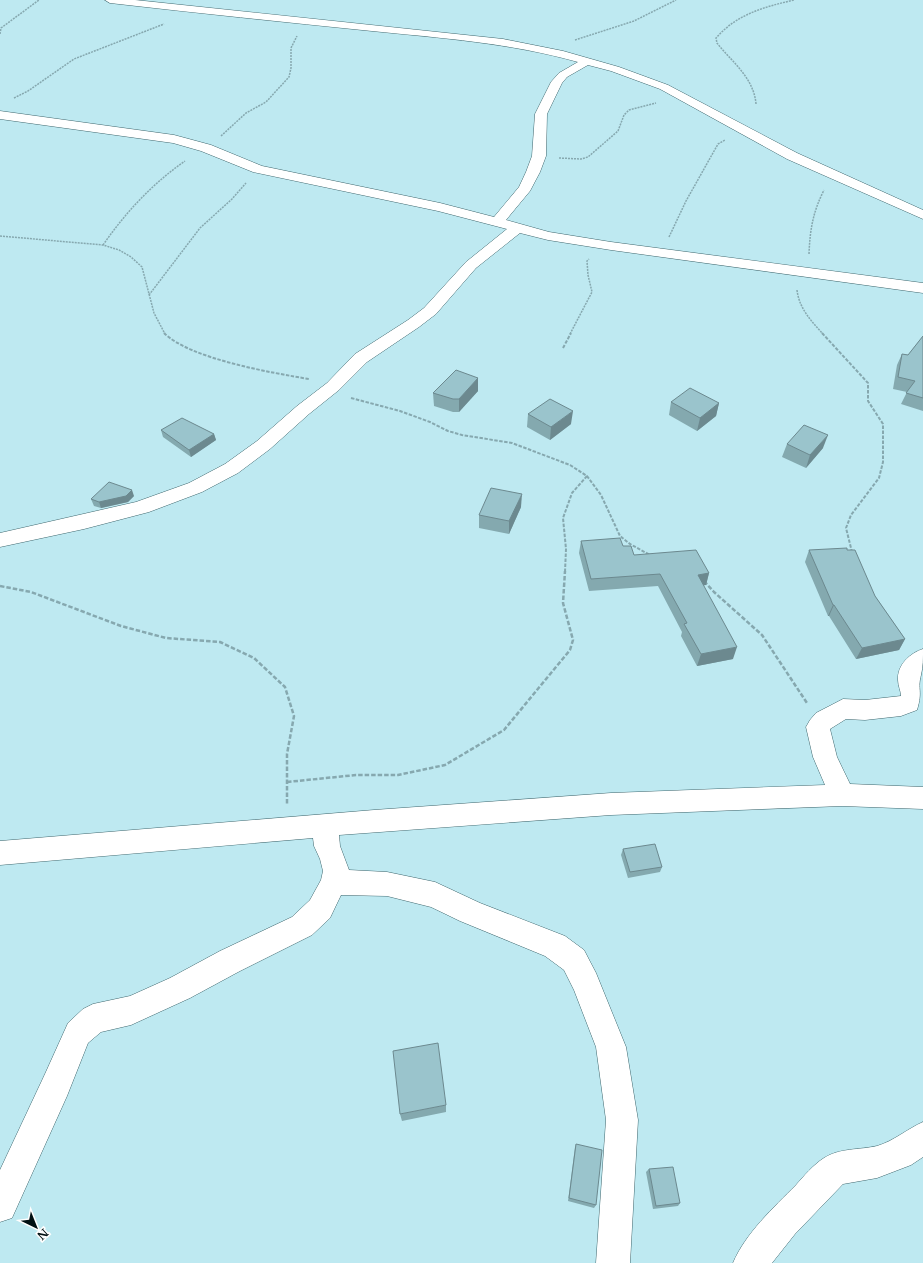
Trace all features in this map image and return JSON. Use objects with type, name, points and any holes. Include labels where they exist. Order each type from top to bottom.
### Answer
[{"type":"street","points":[[110,0],[202,11],[454,36],[503,42],[559,53],[615,69],[664,87],[756,138],[830,174],[923,215]]},
{"type":"street","points":[[497,222],[525,188],[539,156],[541,114],[556,82],[563,75],[587,61]]},
{"type":"street","points":[[0,115],[174,139],[210,150],[258,169],[440,207],[548,236],[611,246],[923,288]]},
{"type":"street","points":[[0,540],[120,513],[180,494],[220,476],[257,451],[337,383],[360,359],[375,347],[411,327],[444,298],[464,272],[518,228]]},
{"type":"street","points":[[842,795],[825,757],[818,727],[824,720],[843,709],[865,710],[902,706],[913,696],[908,676],[914,664],[923,658]]},
{"type":"street","points":[[0,853],[611,804],[842,795],[923,798]]},
{"type":"street","points":[[0,1206],[56,1085],[78,1033],[93,1019],[131,1010],[180,988],[230,960],[302,926],[320,909],[328,897],[334,882],[336,871],[333,859],[327,846],[325,826]]},
{"type":"street","points":[[334,882],[387,884],[436,895],[470,912],[555,946],[574,960],[586,983],[611,1047],[622,1120],[613,1263]]},
{"type":"street","points":[[750,1263],[783,1222],[824,1179],[836,1169],[877,1162],[892,1157],[900,1154],[923,1138]]},
{"type":"path","points":[[0,34],[0,28],[39,0]]},
{"type":"path","points":[[538,49],[612,29],[634,21],[676,0]]},
{"type":"path","points":[[756,104],[752,87],[717,43],[716,38],[721,31],[756,9],[794,0]]},
{"type":"path","points":[[11,99],[27,92],[47,79],[56,70],[81,56],[202,11]]},
{"type":"path","points":[[103,246],[117,226],[157,182],[210,150],[225,131],[246,113],[266,102],[281,88],[289,77],[291,68],[291,48],[304,21]]},
{"type":"path","points":[[539,156],[572,160],[588,157],[618,131],[624,115],[629,110],[670,99],[685,99]]},
{"type":"path","points":[[663,252],[677,215],[718,144],[733,137],[756,138]]},
{"type":"path","points":[[149,295],[200,228],[232,199],[258,169]]},
{"type":"path","points":[[830,174],[822,196],[815,208],[814,220],[810,230],[808,242],[809,261],[798,270],[798,298],[809,320],[868,383],[868,401],[883,424],[882,462],[879,478],[851,515],[846,528],[852,554]]},
{"type":"path","points":[[0,236],[103,246],[125,254],[142,267],[154,313],[165,334],[183,345],[205,355],[270,372],[337,383]]},
{"type":"path","points":[[563,348],[592,292],[588,275],[587,261],[596,252],[611,246]]},
{"type":"path","points":[[321,396],[351,398],[400,411],[430,422],[448,431],[462,435],[512,443],[570,464],[586,476],[601,495],[620,536],[642,552],[656,557]]},
{"type":"path","points":[[287,782],[356,775],[398,775],[428,770],[445,765],[504,730],[570,650],[573,640],[563,603],[566,549],[563,518],[572,493],[586,476]]},
{"type":"path","points":[[700,576],[714,592],[762,635],[801,692],[818,727]]},
{"type":"path","points":[[0,586],[31,592],[121,626],[166,638],[220,642],[254,658],[285,687],[294,716],[287,754],[287,829]]},
{"type":"building","points":[[923,336],[923,398],[906,393],[915,381],[898,377],[902,354],[908,355]]},
{"type":"building","points":[[456,370],[478,378],[459,399],[453,399],[433,393]]},
{"type":"building","points":[[690,388],[719,403],[700,418],[671,402]]},
{"type":"building","points":[[550,399],[573,411],[551,427],[528,414]]},
{"type":"building","points":[[182,418],[214,434],[189,450],[161,430]]},
{"type":"building","points":[[804,425],[828,435],[810,455],[787,444]]},
{"type":"building","points":[[109,482],[132,490],[126,496],[99,502],[91,499]]},
{"type":"building","points":[[491,488],[522,494],[509,521],[479,515]]},
{"type":"building","points":[[620,538],[623,546],[631,546],[634,555],[696,550],[709,573],[698,575],[737,647],[701,654],[684,624],[687,623],[660,574],[591,579],[581,541]]},
{"type":"building","points":[[847,548],[847,550],[855,550],[875,596],[905,639],[862,648],[833,605],[809,550]]},
{"type":"building","points":[[655,844],[662,867],[630,872],[623,849]]},
{"type":"building","points":[[438,1043],[446,1105],[400,1114],[393,1051]]},
{"type":"building","points":[[576,1144],[602,1150],[596,1205],[569,1198]]},
{"type":"building","points":[[673,1167],[680,1203],[656,1206],[649,1169]]}]
